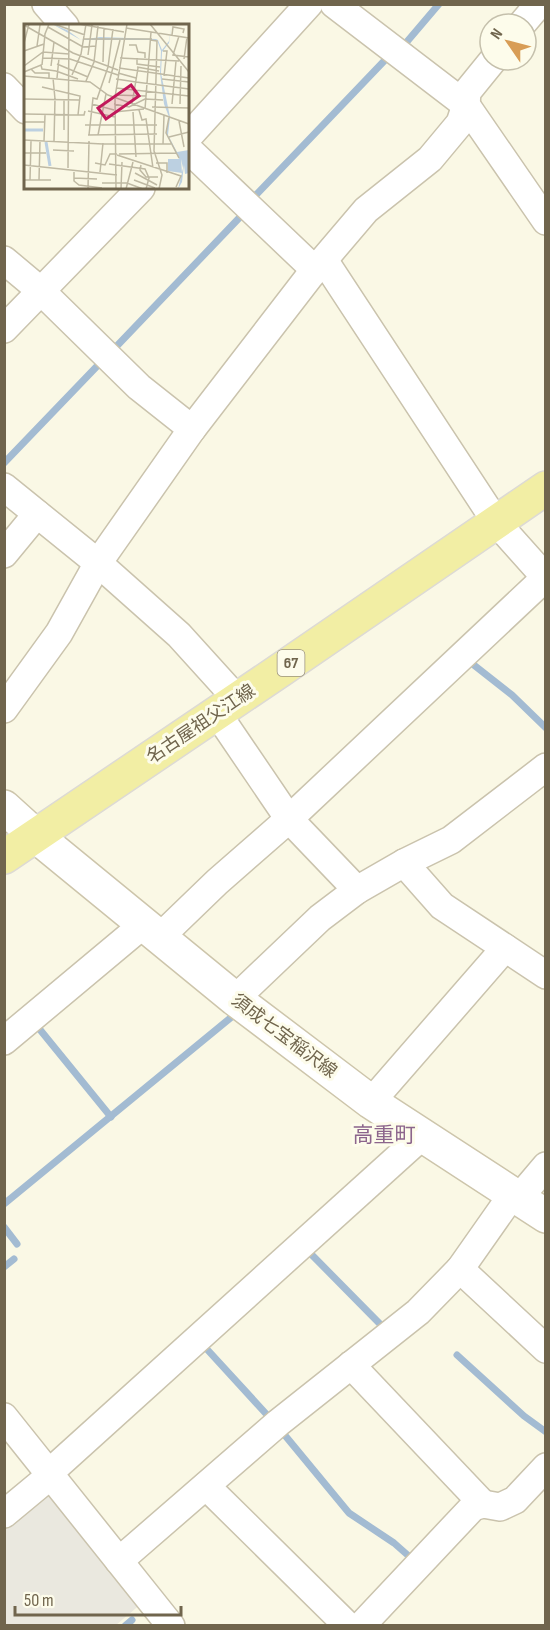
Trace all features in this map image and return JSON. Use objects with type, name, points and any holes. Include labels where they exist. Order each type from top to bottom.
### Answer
[{"type":"main road","name":"名古屋祖父江線","points":[[4,856],[546,488]]},
{"type":"main road","name":"須成七宝稲沢線","points":[[4,807],[36,836],[235,999],[371,1102],[525,1203]]},
{"type":"street","points":[[46,4],[63,24]]},
{"type":"street","points":[[189,136],[309,4]]},
{"type":"street","points":[[334,4],[466,105],[537,193],[546,221]]},
{"type":"street","points":[[4,709],[59,633],[98,563],[192,429],[320,265],[366,210],[430,159],[460,123],[466,105],[467,92],[483,72]]},
{"type":"street","points":[[4,87],[24,108]]},
{"type":"street","points":[[4,1041],[217,882],[289,819],[545,578],[496,522],[320,265],[189,150]]},
{"type":"street","points":[[4,329],[140,189]]},
{"type":"street","points":[[4,260],[41,291],[139,387],[192,429]]},
{"type":"street","points":[[4,487],[98,563],[179,635],[227,706],[289,819],[357,890]]},
{"type":"street","points":[[4,554],[38,514]]},
{"type":"street","points":[[235,999],[320,918],[357,890],[451,840],[546,767]]},
{"type":"street","points":[[404,863],[442,906],[546,975]]},
{"type":"street","points":[[371,1102],[505,948]]},
{"type":"street","points":[[4,1514],[422,1136]]},
{"type":"street","points":[[119,1560],[278,1423],[418,1312],[525,1203],[546,1166]]},
{"type":"street","points":[[460,1269],[546,1349]]},
{"type":"street","points":[[351,1365],[483,1504]]},
{"type":"street","points":[[4,1417],[171,1626]]},
{"type":"street","points":[[361,1626],[473,1507],[483,1504],[500,1507],[515,1500],[546,1467]]},
{"type":"street","points":[[206,1486],[348,1626]]},
{"type":"shaded area","points":[[46,1485],[142,1603],[116,1625],[5,1626],[5,1519]]},
{"type":"waterway","points":[[410,48],[405,44],[439,4]]},
{"type":"waterway","points":[[256,201],[253,198],[386,59]]},
{"type":"waterway","points":[[113,350],[242,215],[238,211]]},
{"type":"waterway","points":[[4,463],[102,361]]},
{"type":"waterway","points":[[470,662],[512,695],[546,728]]},
{"type":"waterway","points":[[4,1204],[234,1015]]},
{"type":"waterway","points":[[37,1026],[111,1117]]},
{"type":"waterway","points":[[4,1227],[17,1244]]},
{"type":"waterway","points":[[310,1253],[382,1326]]},
{"type":"waterway","points":[[4,1267],[14,1259]]},
{"type":"waterway","points":[[204,1346],[269,1417]]},
{"type":"waterway","points":[[457,1355],[524,1416],[546,1432]]},
{"type":"waterway","points":[[283,1433],[349,1513],[394,1543],[411,1558]]},
{"type":"waterway","points":[[125,1626],[132,1620]]},
{"type":"district","name":"高重町","points":[[384,1135]]}]
